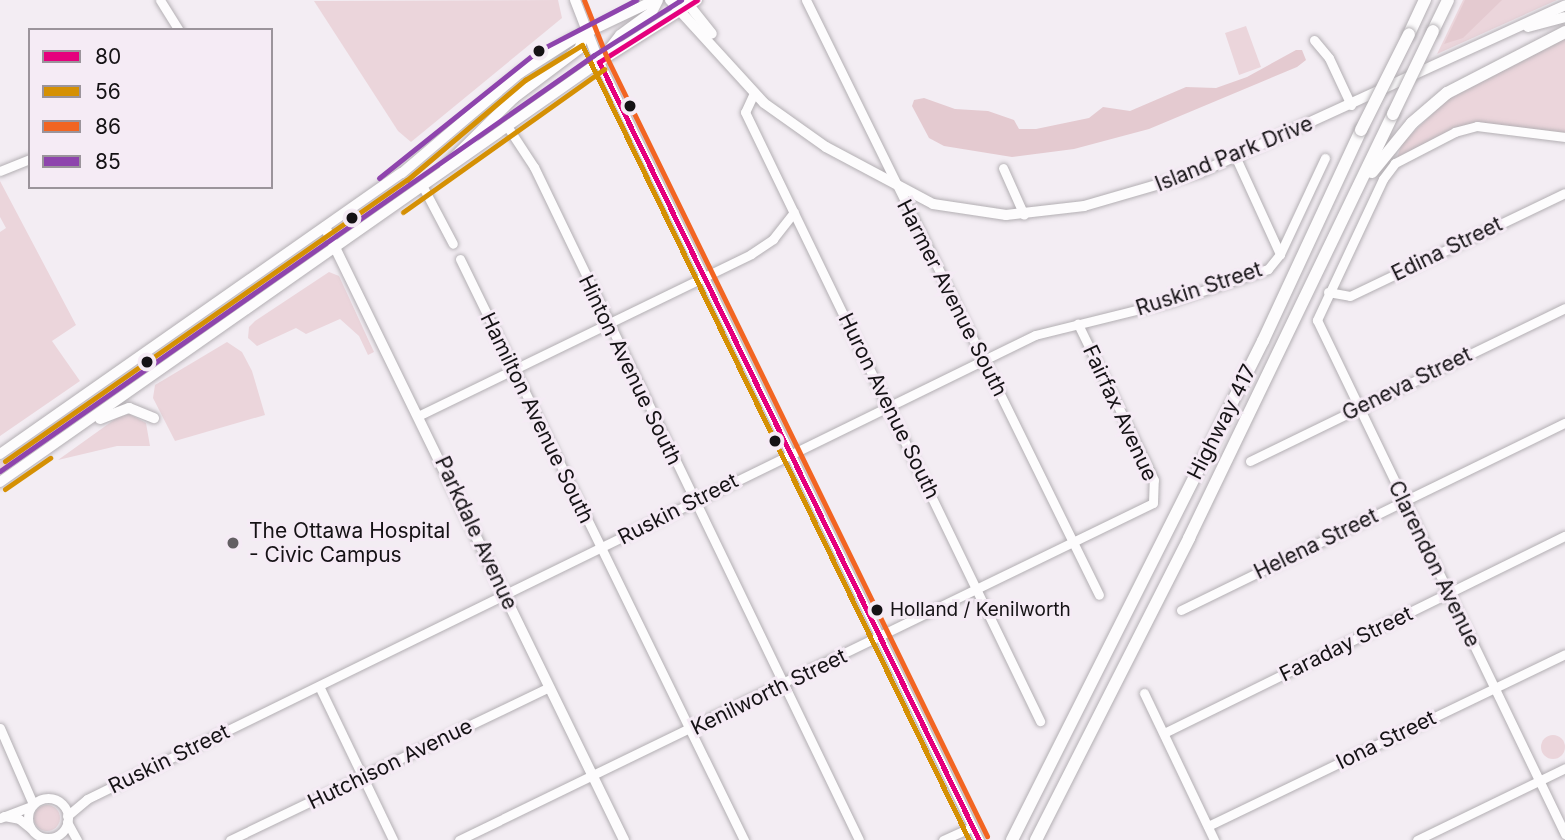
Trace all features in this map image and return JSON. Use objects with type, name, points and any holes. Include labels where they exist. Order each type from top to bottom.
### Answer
[{"type":"highway","name":"Highway 417","points":[[1012,840],[1263,341],[1424,0]]},
{"type":"highway","points":[[1039,840],[1357,192],[1448,0]]},
{"type":"highway","points":[[1357,192],[1399,138],[1437,99],[1475,75],[1565,32]]},
{"type":"main road","points":[[575,0],[599,62]]},
{"type":"main road","points":[[0,454],[418,161],[520,73],[586,32],[657,0]]},
{"type":"main road","points":[[599,62],[614,40],[652,12],[657,0]]},
{"type":"main road","name":"Island Park Drive","points":[[670,0],[688,4],[754,93],[797,129],[897,187],[951,209],[1024,215],[1139,192],[1236,158],[1565,5]]},
{"type":"main road","points":[[0,482],[509,129],[599,62],[688,4]]},
{"type":"main road","name":"Island Park Drive","points":[[1496,38],[1565,16]]},
{"type":"main road","points":[[423,187],[514,98],[578,50],[586,32]]},
{"type":"main road","name":"Parkdale Avenue","points":[[325,227],[420,415],[624,840]]},
{"type":"main road","points":[[69,434],[122,409],[138,410],[154,418]]},
{"type":"street","points":[[160,0],[178,28]]},
{"type":"street","name":"Harmer Avenue South","points":[[806,0],[1099,596]]},
{"type":"street","points":[[1314,40],[1333,65],[1351,106]]},
{"type":"street","points":[[599,62],[979,840]]},
{"type":"street","name":"Huron Avenue South","points":[[754,93],[746,112],[1040,721]]},
{"type":"street","name":"Clarendon Avenue","points":[[1565,137],[1477,126],[1401,159],[1382,179],[1328,292],[1318,324],[1565,834]]},
{"type":"street","name":"Hinton Avenue South","points":[[509,129],[535,171],[859,840]]},
{"type":"street","name":"Ruskin Street","points":[[1236,158],[1280,254]]},
{"type":"street","name":"Ruskin Street","points":[[67,819],[87,799],[1035,335],[1172,301],[1268,269],[1280,254],[1325,158]]},
{"type":"street","points":[[0,171],[28,160]]},
{"type":"street","points":[[1003,168],[1024,215]]},
{"type":"street","points":[[423,187],[453,244]]},
{"type":"street","name":"Edina Street","points":[[1328,292],[1350,296],[1565,192]]},
{"type":"street","points":[[420,415],[705,277],[773,239],[794,212]]},
{"type":"street","name":"Hamilton Avenue South","points":[[460,259],[744,840]]},
{"type":"street","name":"Geneva Street","points":[[1250,461],[1565,308]]},
{"type":"street","name":"Fairfax Avenue","points":[[1078,324],[1154,480],[1153,503]]},
{"type":"street","name":"Helena Street","points":[[1181,610],[1565,423]]},
{"type":"street","name":"Kenilworth Street","points":[[459,840],[690,731],[1153,503]]},
{"type":"street","name":"Faraday Street","points":[[1164,733],[1565,536]]},
{"type":"street","name":"Iona Street","points":[[1208,826],[1565,654]]},
{"type":"street","points":[[318,686],[393,840]]},
{"type":"street","name":"Hutchison Avenue","points":[[230,840],[550,687]]},
{"type":"street","points":[[1144,693],[1214,840]]},
{"type":"street","points":[[0,728],[26,784],[32,805],[32,833]]},
{"type":"street","points":[[1417,840],[1565,768]]},
{"type":"street","points":[[26,784],[59,802],[77,840]]},
{"type":"street","points":[[2,817],[48,798]]},
{"type":"street","name":"Ruskin Street","points":[[59,802],[87,799]]},
{"type":"street","points":[[2,817],[19,819],[32,833],[68,840]]},
{"type":"street","points":[[53,837],[67,819]]},
{"type":"street","points":[[943,840],[972,827]]},
{"type":"shaded area","points":[[558,0],[562,18],[411,142],[398,131],[314,1]]},
{"type":"shaded area","points":[[1463,0],[1557,0],[1437,54]]},
{"type":"shaded area","points":[[1465,0],[1502,0],[1463,38],[1444,44]]},
{"type":"shaded area","points":[[1246,26],[1261,67],[1239,75],[1225,33]]},
{"type":"shaded area","points":[[1565,35],[1565,140],[1482,129],[1463,132],[1394,167],[1402,143],[1456,91]]},
{"type":"shaded area","points":[[1296,50],[1302,50],[1306,60],[1297,67],[1149,129],[1074,149],[1012,157],[944,146],[929,138],[912,106],[914,100],[924,98],[955,109],[988,111],[1014,120],[1019,129],[1036,129],[1089,118],[1103,107],[1130,111],[1186,87],[1216,88],[1247,77]]},
{"type":"shaded area","points":[[0,181],[76,325],[52,341],[80,381],[0,436],[0,232],[6,228],[0,217]]},
{"type":"shaded area","points":[[316,246],[319,251],[141,372],[269,275]]},
{"type":"shaded area","points":[[329,272],[339,276],[374,352],[368,355],[359,336],[340,319],[306,334],[296,328],[257,346],[248,338],[249,327],[255,321]]},
{"type":"shaded area","points":[[227,342],[242,352],[252,371],[265,415],[175,441],[153,398],[155,385]]},
{"type":"shaded area","points":[[116,389],[117,391],[0,474],[0,462],[75,409]]},
{"type":"shaded area","points":[[129,414],[146,423],[150,446],[117,446],[58,460],[118,417]]},
{"type":"shaded area","points":[[1553,735],[1561,739],[1565,747],[1561,755],[1553,759],[1545,755],[1541,747],[1545,739]]},
{"type":"shaded area","points":[[47,805],[56,809],[60,818],[56,827],[47,831],[38,827],[34,818],[38,809]]},
{"type":"transit line","name":"86","points":[[584,0],[607,58],[987,836]]},
{"type":"transit line","name":"85","points":[[379,178],[536,52],[636,0]]},
{"type":"transit line","name":"85","points":[[0,471],[594,55],[681,0]]},
{"type":"transit line","name":"80","points":[[599,62],[697,0]]},
{"type":"transit line","name":"56","points":[[5,461],[407,180],[525,80],[582,45],[969,840]]},
{"type":"transit line","name":"80","points":[[599,62],[979,840]]},
{"type":"transit line","name":"56","points":[[403,212],[604,69]]},
{"type":"transit line","name":"56","points":[[5,489],[50,458]]},
{"type":"place","name":"The Ottawa Hospital - Civic Campus","points":[[233,543]]},
{"type":"place","name":"Holland / Kenilworth","points":[[877,610]]}]
